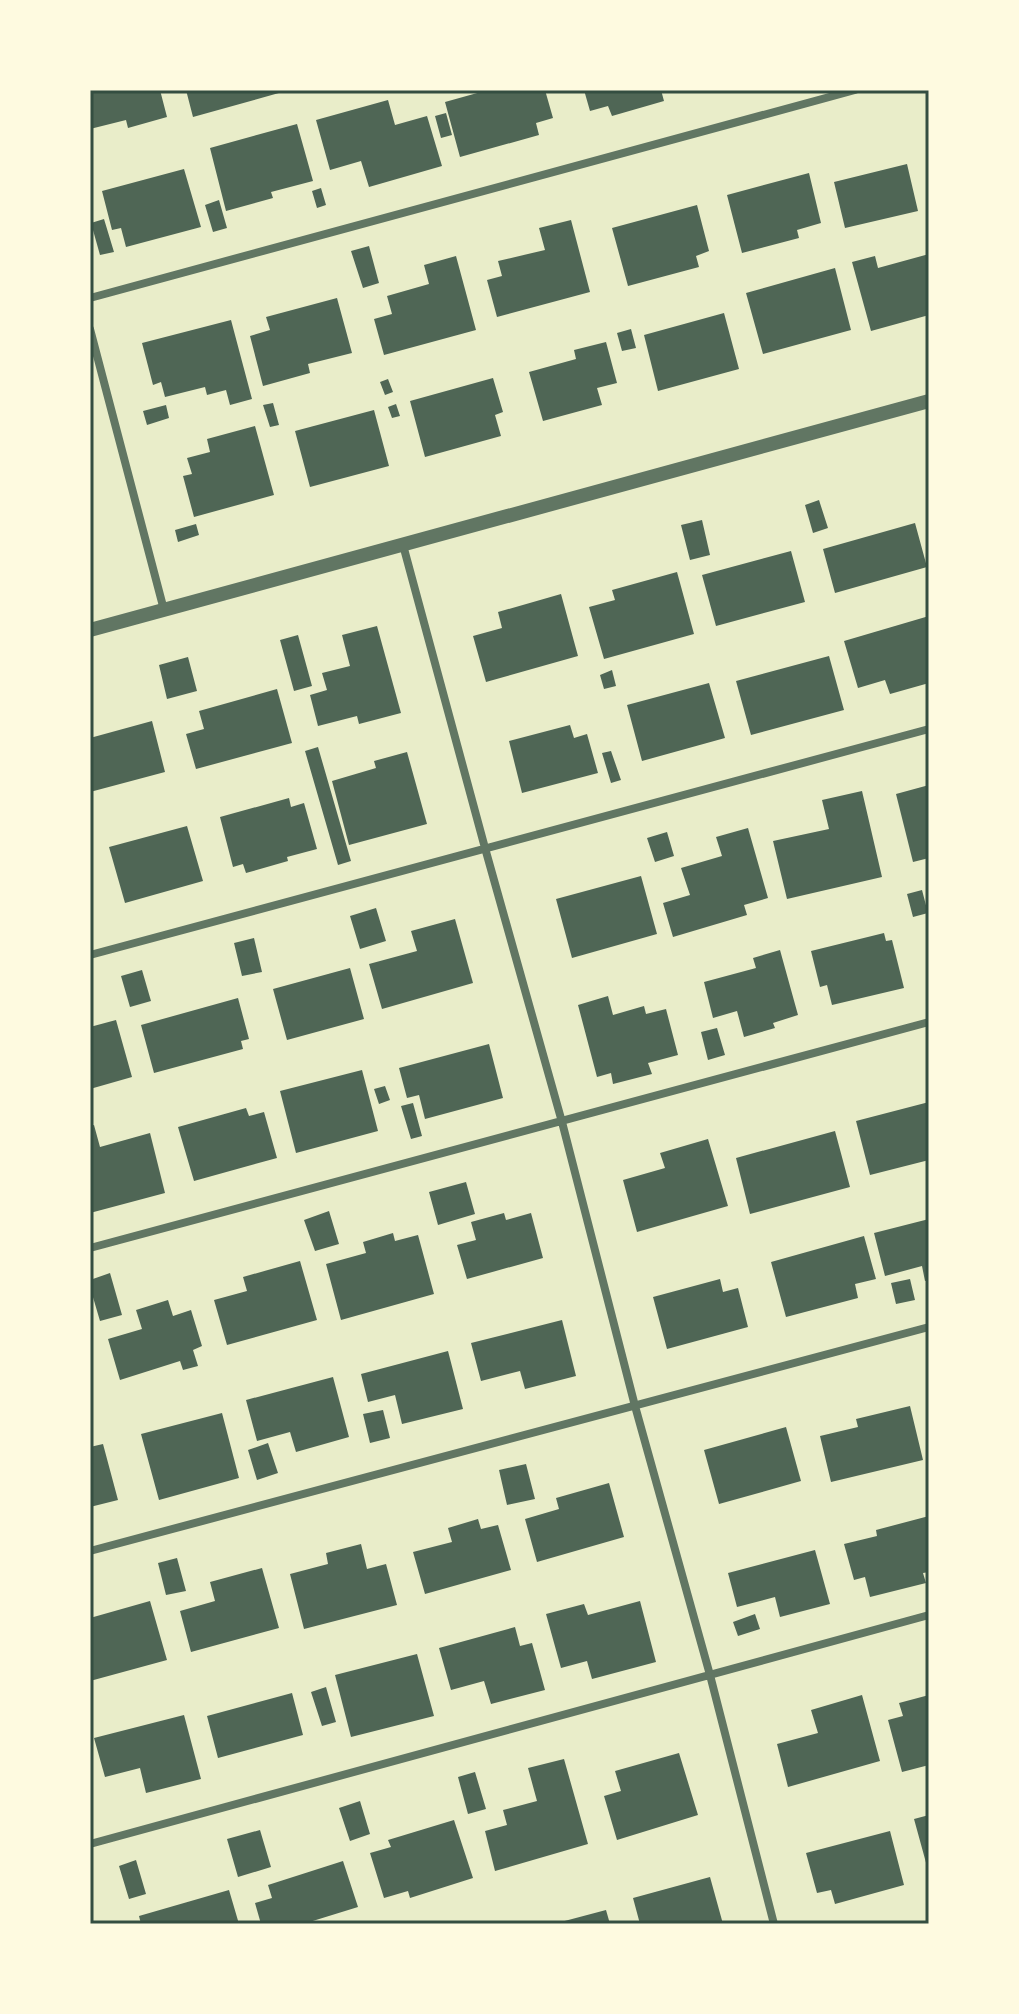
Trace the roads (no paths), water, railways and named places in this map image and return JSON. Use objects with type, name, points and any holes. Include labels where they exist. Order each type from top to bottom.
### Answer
[{"type":"street","points":[[90,298],[855,90]]},
{"type":"street","points":[[90,329],[164,610]]},
{"type":"street","points":[[90,630],[929,401]]},
{"type":"street","points":[[403,545],[562,1122],[774,1924]]},
{"type":"street","points":[[90,955],[929,729]]},
{"type":"street","points":[[90,1248],[929,1022]]},
{"type":"street","points":[[90,1551],[929,1327]]},
{"type":"street","points":[[90,1844],[929,1615]]}]
